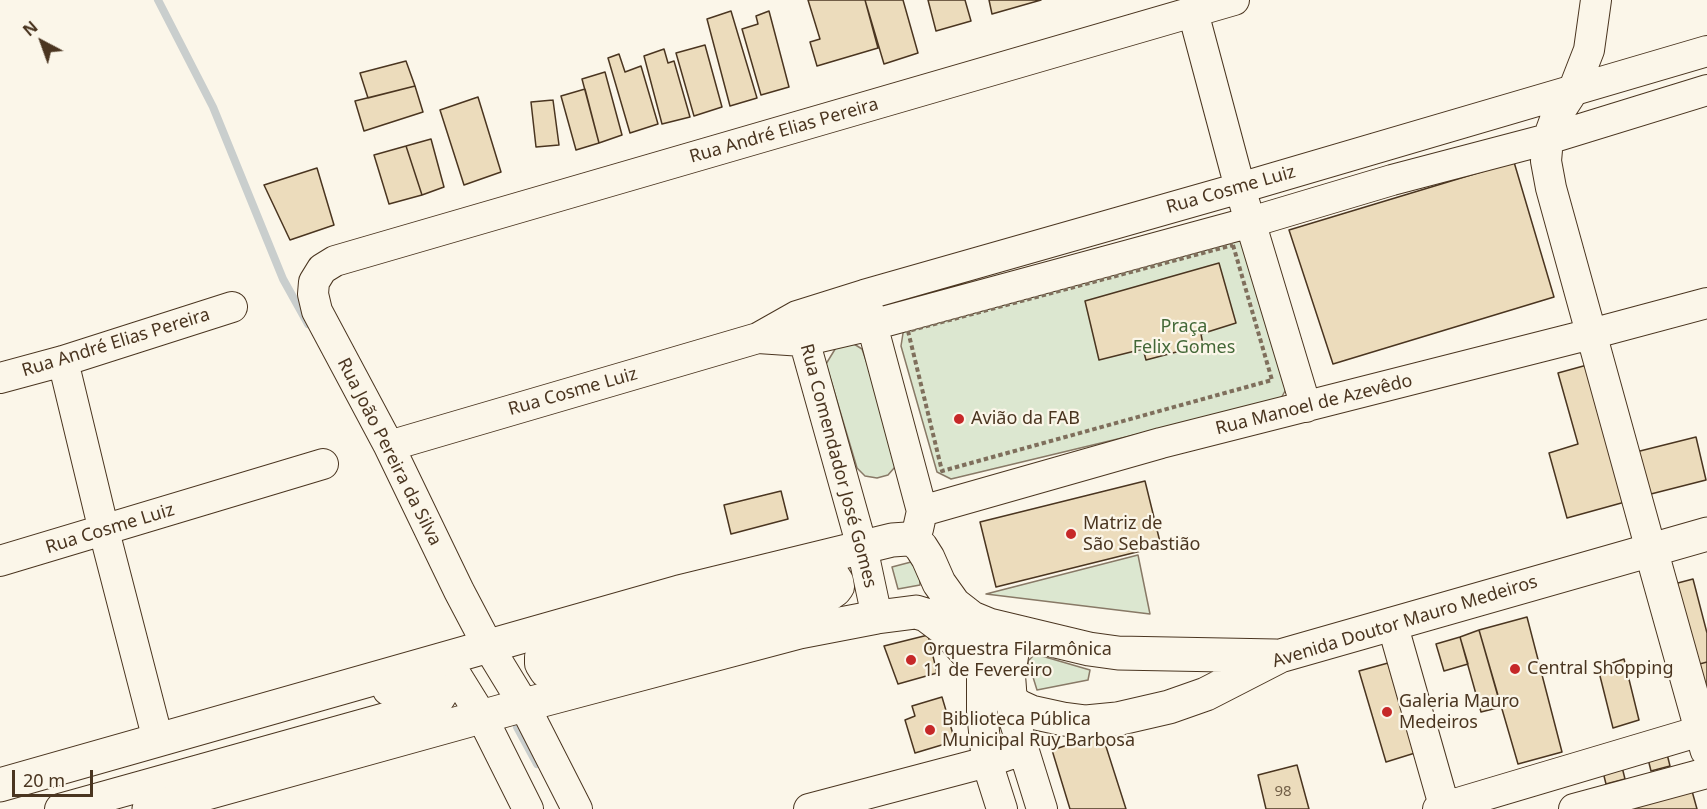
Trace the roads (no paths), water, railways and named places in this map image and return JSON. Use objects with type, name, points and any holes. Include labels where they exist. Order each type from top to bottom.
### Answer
[{"type":"main road","points":[[0,785],[679,592],[862,547],[907,539],[918,526]]},
{"type":"main road","points":[[918,526],[939,583],[954,604],[962,611],[1003,629],[1089,649],[1118,653],[1280,656]]},
{"type":"main road","name":"Avenida Doutor Mauro Medeiros","points":[[916,612],[926,615],[946,630],[1011,701],[1031,712],[1086,722],[1117,719],[1169,707],[1206,694],[1280,656],[1707,534]]},
{"type":"main road","points":[[1651,550],[1705,736]]},
{"type":"main road","points":[[149,809],[186,804],[524,705],[799,632],[916,612],[939,583]]},
{"type":"street","name":"Rua André Elias Pereira","points":[[334,261],[1234,0]]},
{"type":"street","points":[[1596,0],[1589,50],[1573,91],[1557,117],[1548,139],[1546,161],[1551,188],[1651,550]]},
{"type":"street","points":[[1193,12],[1240,188],[1306,407]]},
{"type":"street","name":"Rua Cosme Luiz","points":[[800,329],[864,295],[1707,51]]},
{"type":"street","name":"Rua Cosme Luiz","points":[[389,446],[758,338],[800,329],[872,324],[1251,222],[1392,180],[1548,139],[1707,90]]},
{"type":"street","name":"Rua João Pereira da Silva","points":[[334,261],[322,269],[314,282],[312,294],[317,310],[389,446],[427,529],[488,646],[524,705]]},
{"type":"street","points":[[864,295],[918,526]]},
{"type":"street","name":"Rua Manoel de Azevêdo","points":[[918,526],[1161,443],[1707,303]]},
{"type":"street","name":"Rua André Elias Pereira","points":[[0,378],[63,361],[232,307]]},
{"type":"street","name":"Rua Comendador José Gomes","points":[[800,329],[862,547],[877,617]]},
{"type":"street","points":[[63,361],[158,740]]},
{"type":"street","name":"Rua Cosme Luiz","points":[[0,561],[323,464]]},
{"type":"street","points":[[822,571],[833,573],[838,581],[839,586],[829,596],[556,672],[545,672],[540,664],[540,657],[544,649],[822,571]]},
{"type":"street","points":[[1392,623],[1448,809],[1705,736]]},
{"type":"street","points":[[1002,809],[987,762],[982,711],[982,669],[1003,629]]},
{"type":"street","points":[[1003,629],[1016,730],[1042,809]]},
{"type":"street","points":[[446,659],[482,717],[528,809]]},
{"type":"street","points":[[0,796],[423,681],[434,682],[442,689],[443,693],[436,704],[60,809]]},
{"type":"street","points":[[524,705],[577,809]]},
{"type":"street","points":[[809,809],[987,762],[1022,750]]},
{"type":"street","points":[[1574,809],[1707,773]]},
{"type":"waterway","points":[[158,0],[213,107],[283,279],[308,324]]},
{"type":"waterway","points":[[517,727],[537,764]]},
{"type":"place","name":"Avião da FAB","points":[[959,419]]},
{"type":"place","name":"Matriz de São Sebastião","points":[[1071,534]]},
{"type":"place","name":"Orquestra Filarmônica 11 de Fevereiro","points":[[911,660]]},
{"type":"place","name":"Central Shopping","points":[[1515,669]]},
{"type":"place","name":"Galeria Mauro Medeiros","points":[[1387,712]]},
{"type":"place","name":"Biblioteca Pública Municipal Ruy Barbosa","points":[[930,730]]},
{"type":"park label","name":"Praça Felix Gomes","points":[[1184,337]]}]
